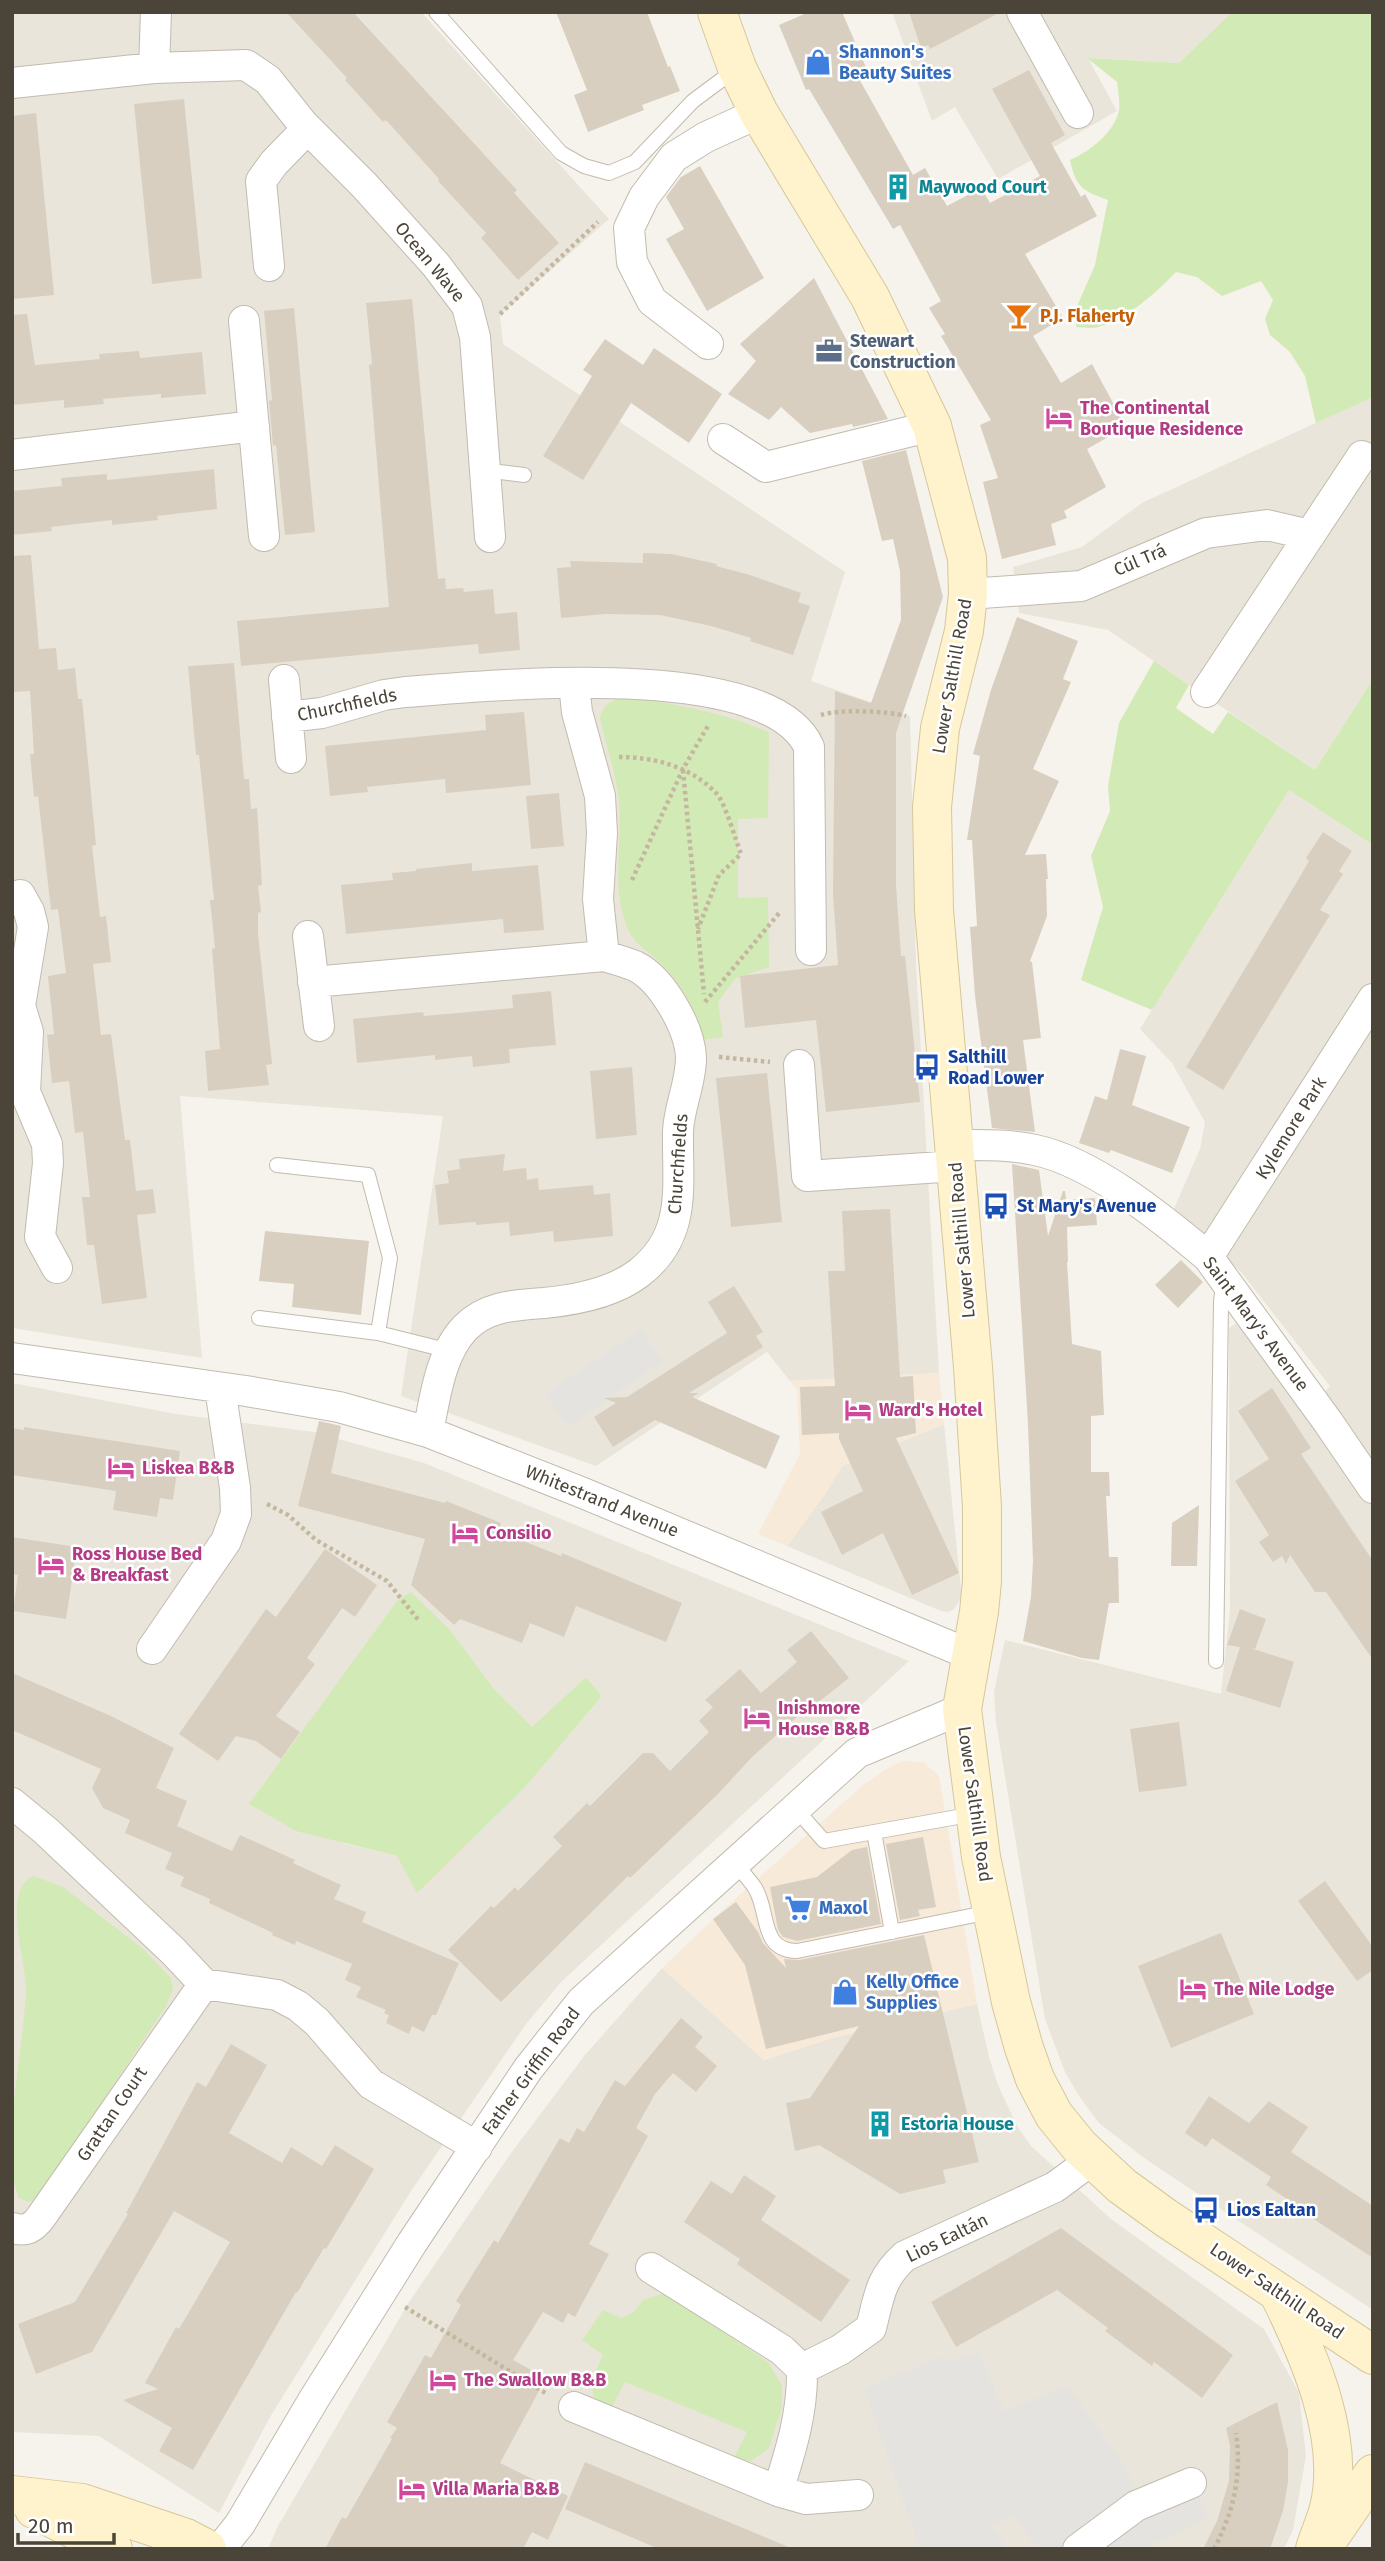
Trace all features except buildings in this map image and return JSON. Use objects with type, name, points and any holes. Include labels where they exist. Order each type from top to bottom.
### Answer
[{"type":"main road","name":"Lower Salthill Road","points":[[717,12],[737,68],[759,113],[870,297],[932,426],[967,558],[968,594],[964,631],[940,728],[932,807],[934,910],[973,1367],[982,1507],[982,1581],[962,1709],[992,1911],[1011,2002],[1035,2079],[1054,2115],[1080,2147],[1122,2186],[1166,2218],[1373,2355]]},
{"type":"main road","points":[[1277,2291],[1304,2343],[1328,2424],[1333,2462],[1330,2506],[1315,2549]]},
{"type":"main road","points":[[1322,2549],[1373,2474]]},
{"type":"main road","points":[[12,2497],[113,2549]]},
{"type":"main road","points":[[12,2497],[82,2503],[186,2538],[207,2549]]},
{"type":"street","points":[[154,68],[156,12]]},
{"type":"street","points":[[1022,12],[1078,113]]},
{"type":"street","name":"Ocean Wave","points":[[12,83],[154,68],[246,65],[268,80],[307,129],[364,185],[436,265],[467,306],[475,337],[490,537]]},
{"type":"street","points":[[708,344],[652,301],[632,262],[629,228],[644,197],[674,157],[706,137],[759,113]]},
{"type":"street","points":[[269,266],[261,181],[274,163],[307,129]]},
{"type":"street","points":[[244,321],[264,537]]},
{"type":"street","points":[[12,455],[254,426]]},
{"type":"street","points":[[723,439],[766,467],[932,426]]},
{"type":"street","points":[[1206,692],[1363,456]]},
{"type":"street","name":"Cúl Trá","points":[[968,594],[1080,586],[1206,533],[1267,525],[1310,535]]},
{"type":"street","name":"Churchfields","points":[[284,680],[291,758]]},
{"type":"street","name":"Churchfields","points":[[287,718],[322,713],[384,695],[405,692],[548,682],[632,683],[725,696],[763,708],[795,726]]},
{"type":"street","points":[[574,684],[577,712],[600,796],[602,833],[598,898],[604,956]]},
{"type":"street","points":[[795,726],[803,734],[809,747],[811,950]]},
{"type":"street","points":[[20,895],[29,911],[33,928],[20,1006],[28,1032],[19,1092],[47,1144],[48,1163],[40,1237],[57,1268]]},
{"type":"street","points":[[308,936],[319,1026]]},
{"type":"street","name":"Churchfields","points":[[313,982],[604,956],[636,967],[655,982],[687,1036],[691,1059],[679,1121],[678,1205],[666,1243],[654,1259],[626,1282],[600,1293],[496,1308],[479,1315],[463,1329],[450,1351],[440,1376],[428,1432]]},
{"type":"street","name":"Kylemore Park","points":[[1216,1268],[1373,999]]},
{"type":"street","points":[[799,1065],[807,1176],[955,1155]]},
{"type":"street","name":"Saint Mary's Avenue","points":[[955,1155],[1002,1144],[1038,1150],[1071,1163],[1124,1192],[1216,1268],[1328,1422],[1373,1489]]},
{"type":"street","name":"Whitestrand Avenue","points":[[12,1358],[339,1407],[428,1432],[608,1503],[971,1656]]},
{"type":"street","points":[[152,1649],[226,1541],[236,1514],[235,1488],[220,1388]]},
{"type":"street","name":"Father Griffin Road","points":[[220,2549],[240,2525],[381,2291],[528,2069],[581,2002],[857,1753],[962,1709]]},
{"type":"street","points":[[16,1816],[173,1951],[204,1984],[277,1995],[298,2006],[317,2022],[371,2084],[477,2147]]},
{"type":"street","name":"Grattan Court","points":[[12,2228],[23,2231],[33,2227],[41,2217],[204,1984]]},
{"type":"street","name":"Lios Ealtán","points":[[802,2369],[840,2350],[871,2328],[881,2286],[889,2269],[905,2256],[1055,2187],[1093,2159]]},
{"type":"street","points":[[651,2268],[782,2350],[802,2369],[803,2395],[796,2432],[778,2491]]},
{"type":"street","points":[[574,2407],[778,2491],[806,2499],[858,2495]]},
{"type":"street","points":[[1081,2548],[1136,2506],[1191,2483]]},
{"type":"lane","points":[[436,12],[561,153],[584,166],[609,173],[635,162],[693,101],[737,68]]},
{"type":"lane","points":[[483,470],[524,474]]},
{"type":"lane","points":[[277,1165],[368,1175],[390,1258],[378,1333]]},
{"type":"lane","points":[[1216,1268],[1221,1302],[1216,1661]]},
{"type":"lane","points":[[260,1318],[378,1333],[450,1351]]},
{"type":"lane","points":[[795,1808],[824,1841],[976,1814]]},
{"type":"lane","points":[[874,1832],[892,1932]]},
{"type":"lane","points":[[734,1862],[756,1890],[767,1929],[778,1947],[785,1951],[797,1951],[992,1911]]},
{"type":"path","points":[[475,337],[615,206],[609,173]]},
{"type":"path","points":[[598,898],[623,899],[682,769],[725,696]]},
{"type":"path","points":[[795,726],[828,713],[855,712],[898,714],[940,728]]},
{"type":"path","points":[[591,758],[645,757],[682,769],[719,795],[741,854],[719,875],[698,929]]},
{"type":"path","points":[[682,769],[705,1003],[786,905]]},
{"type":"path","points":[[691,1059],[711,1056],[799,1065]]},
{"type":"path","points":[[235,1488],[288,1515],[316,1541],[387,1581],[420,1622]]},
{"type":"path","points":[[381,2291],[552,2398],[574,2407]]},
{"type":"path","points":[[1214,2549],[1232,2511],[1239,2469],[1236,2433]]},
{"type":"shaded area","points":[[12,12],[421,12],[609,219],[500,315],[503,344],[845,572],[811,681],[910,716],[916,964],[939,1373],[790,1381],[767,1352],[596,1466],[401,1396],[443,1116],[180,1096],[202,1358],[12,1328]]},
{"type":"shaded area","points":[[892,12],[1232,12],[1179,63],[1088,58],[1117,111],[998,179],[955,107],[932,121]]},
{"type":"shaded area","points":[[1372,397],[1373,679],[1315,770],[1108,630],[1019,613],[1013,567],[1082,547],[1142,503]]},
{"type":"shaded area","points":[[1289,790],[1373,845],[1373,2310],[1147,2160],[1099,2123],[1079,2096],[1065,2072],[1045,2019],[996,1722],[994,1692],[1005,1640],[1221,1694],[1230,1610],[1229,1328],[1241,1320],[1306,1413],[1330,1386],[1241,1272],[1173,1211],[1200,1149],[1205,1122],[1172,1063],[1140,1029]]},
{"type":"shaded area","points":[[641,1329],[663,1361],[568,1427],[545,1394]]},
{"type":"shaded area","points":[[939,1373],[944,1424],[842,1466],[787,1546],[758,1534],[800,1454],[797,1390],[790,1381]]},
{"type":"shaded area","points":[[12,1383],[176,1414],[314,1432],[424,1463],[909,1661],[562,1981],[526,2024],[411,2191],[270,2417],[219,2513],[99,2436],[12,2432]],"holes":[[[586,1677],[602,1696],[527,1785],[488,1822],[397,1856],[342,1843],[327,1698],[494,1689],[532,1728]]]},
{"type":"shaded area","points":[[944,1424],[961,1589],[961,1598],[954,1609],[941,1611],[787,1546],[842,1466]]},
{"type":"shaded area","points":[[902,1761],[923,1762],[939,1776],[977,2004],[832,2038],[764,2060],[662,1968],[862,1786]]},
{"type":"shaded area","points":[[662,1968],[764,2060],[832,2038],[977,2004],[998,2085],[1017,2126],[1031,2146],[1111,2219],[1264,2329],[1299,2393],[1306,2456],[1293,2530],[1284,2549],[268,2549],[278,2526],[409,2302],[511,2153],[585,2055]]},
{"type":"shaded area","points":[[979,2352],[1004,2411],[1068,2386],[1126,2468],[1137,2497],[1190,2474],[1208,2518],[1143,2549],[1037,2549],[1014,2516],[991,2526],[1007,2549],[920,2549],[864,2388],[938,2358],[956,2361]]},
{"type":"green space","points":[[1232,12],[1373,12],[1373,397],[1316,423],[1305,376],[1290,352],[1270,335],[1265,319],[1273,300],[1261,281],[1222,296],[1197,277],[1176,272],[1150,297],[1120,318],[1096,328],[1076,327],[1078,304],[1095,265],[1108,200],[1092,194],[1078,183],[1070,160],[1085,152],[1107,133],[1119,110],[1117,82],[1087,58],[1179,63]]},
{"type":"green space","points":[[1154,661],[1189,685],[1176,708],[1213,734],[1228,712],[1315,770],[1373,679],[1373,845],[1289,790],[1152,1010],[1081,980],[1103,907],[1091,856],[1110,811],[1108,786],[1119,723]]},
{"type":"green space","points":[[629,697],[700,710],[769,732],[768,818],[738,819],[738,898],[768,897],[769,967],[735,979],[718,1002],[723,1037],[699,1040],[695,1016],[679,984],[638,944],[624,920],[618,870],[619,802],[600,718],[610,702]]},
{"type":"green space","points":[[411,1592],[450,1630],[494,1689],[532,1727],[586,1677],[602,1696],[527,1785],[417,1893],[397,1856],[296,1831],[249,1804],[397,1601]]},
{"type":"green space","points":[[34,1876],[63,1887],[143,1949],[171,1978],[173,1989],[166,2006],[60,2165],[36,2199],[28,2202],[19,2198],[14,2178],[12,2126],[26,1991],[17,1910],[24,1883]]},
{"type":"green space","points":[[665,2293],[768,2362],[782,2386],[782,2407],[769,2448],[751,2461],[734,2458],[747,2432],[625,2382],[610,2410],[593,2396],[592,2379],[603,2355],[582,2340],[603,2310],[621,2318],[633,2313],[643,2300]]},
{"type":"place","name":"Shannon's Beauty Suites","points":[[818,62]]},
{"type":"place","name":"Maywood Court","points":[[898,187]]},
{"type":"place","name":"P.J. Flaherty","points":[[1019,316]]},
{"type":"place","name":"Stewart Construction","points":[[829,351]]},
{"type":"place","name":"The Continental Boutique Residence","points":[[1059,418]]},
{"type":"place","name":"Salthill Road Lower","points":[[927,1067]]},
{"type":"place","name":"St Mary's Avenue","points":[[996,1206]]},
{"type":"place","name":"Ward's Hotel","points":[[858,1410]]},
{"type":"place","name":"Liskea B&B","points":[[121,1468]]},
{"type":"place","name":"Consilio","points":[[465,1533]]},
{"type":"place","name":"Ross House Bed & Breakfast","points":[[51,1564]]},
{"type":"place","name":"Inishmore House B&B","points":[[757,1718]]},
{"type":"place","name":"Maxol","points":[[798,1908]]},
{"type":"place","name":"The Nile Lodge","points":[[1193,1989]]},
{"type":"place","name":"Kelly Office Supplies","points":[[845,1992]]},
{"type":"place","name":"Estoria House","points":[[880,2124]]},
{"type":"place","name":"Lios Ealtan","points":[[1206,2210]]},
{"type":"place","name":"The Swallow B&B","points":[[443,2380]]},
{"type":"place","name":"Villa Maria B&B","points":[[412,2489]]}]
